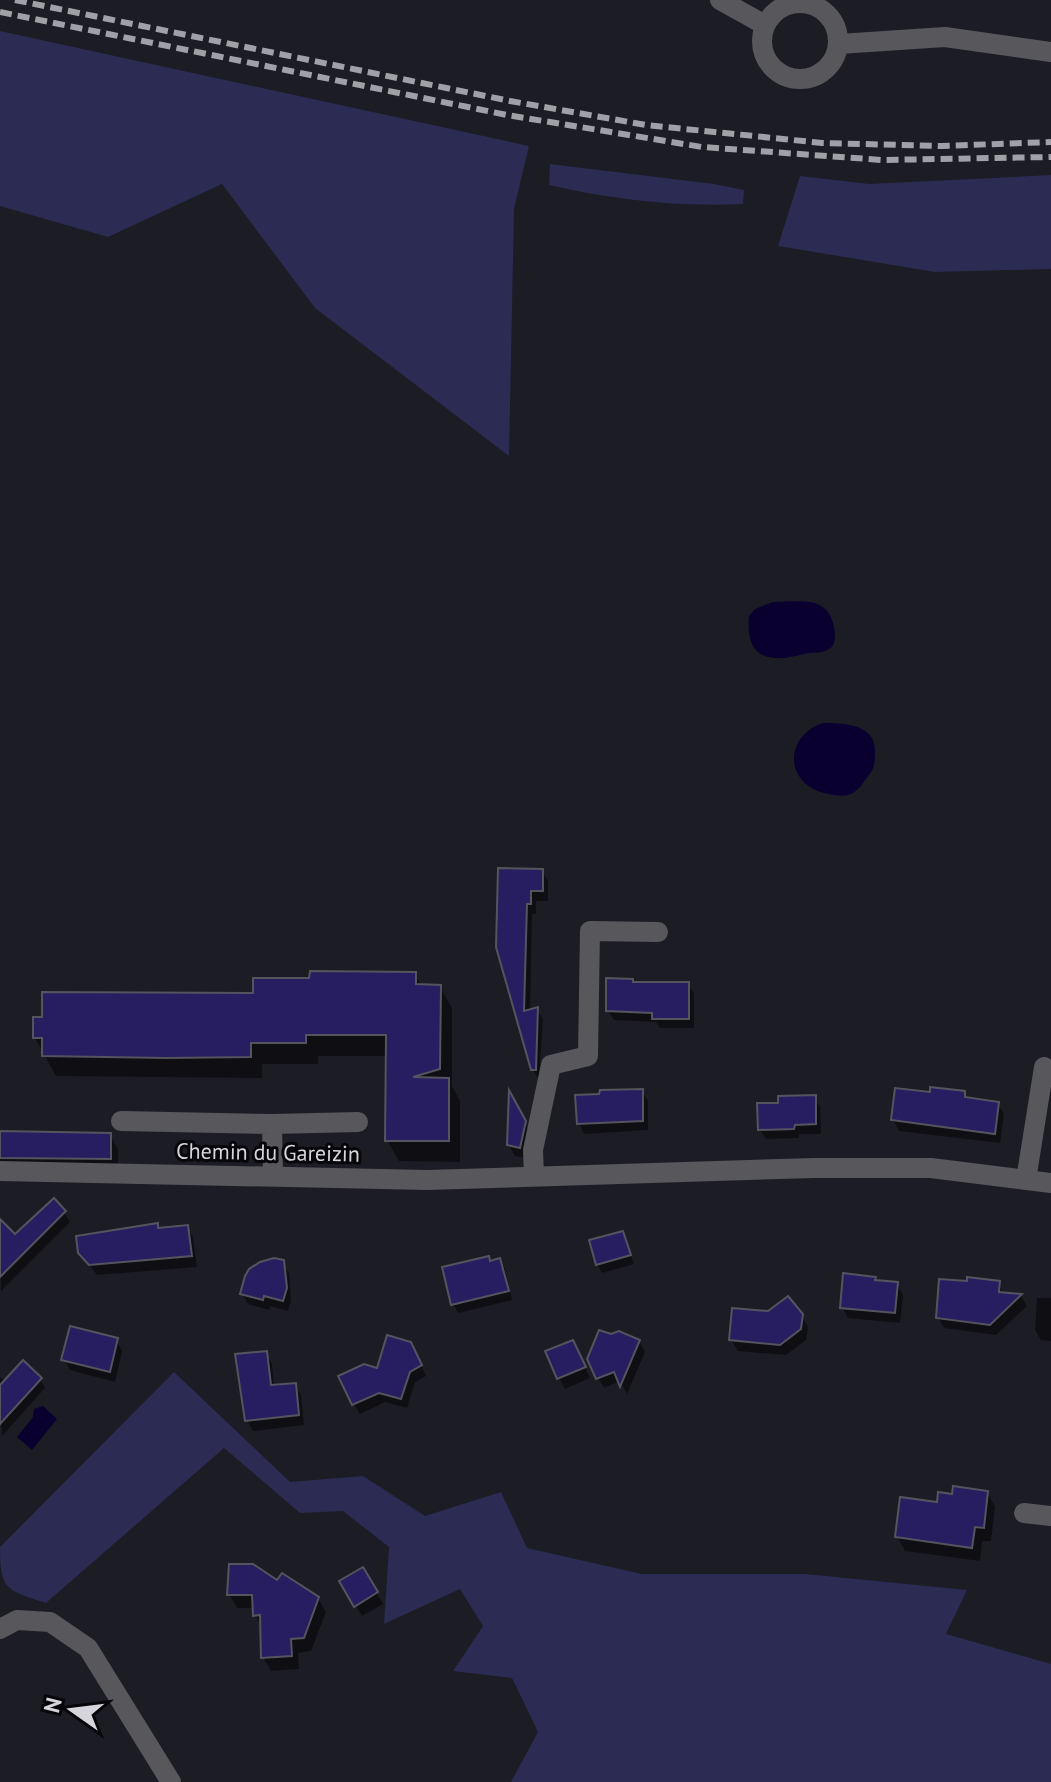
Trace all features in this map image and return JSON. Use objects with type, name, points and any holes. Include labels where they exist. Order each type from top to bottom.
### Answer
[{"type":"street","points":[[720,0],[765,25]]},
{"type":"street","points":[[807,1],[827,13],[834,22],[839,44],[829,66],[819,74],[796,79],[774,70],[762,48],[765,25],[782,6],[807,1]]},
{"type":"street","points":[[839,44],[945,37],[1051,52]]},
{"type":"street","points":[[534,1176],[533,1150],[551,1065],[588,1056],[590,931],[658,932]]},
{"type":"street","points":[[1026,1180],[1044,1067]]},
{"type":"street","points":[[121,1121],[358,1122]]},
{"type":"street","points":[[272,1124],[273,1176]]},
{"type":"street","name":"Chemin du Gareizin","points":[[0,1171],[427,1180],[814,1168],[931,1168],[1051,1183]]},
{"type":"street","points":[[1024,1513],[1051,1516]]},
{"type":"street","points":[[0,1629],[17,1620],[50,1622],[88,1648],[171,1782]]},
{"type":"shaded area","points":[[0,31],[529,146],[514,209],[509,456],[315,308],[222,184],[108,237],[0,206]]},
{"type":"shaded area","points":[[550,164],[744,190],[743,204],[669,203],[573,190],[549,185]]},
{"type":"shaded area","points":[[1051,175],[1051,269],[935,272],[778,246],[800,176],[869,184]]},
{"type":"shaded area","points":[[773,602],[804,602],[821,606],[832,620],[835,640],[832,646],[823,652],[780,658],[770,657],[755,649],[749,630],[749,616],[755,609]]},
{"type":"shaded area","points":[[823,723],[857,727],[865,731],[874,743],[872,770],[860,787],[844,796],[814,790],[797,772],[795,750],[800,739]]},
{"type":"shaded area","points":[[174,1372],[290,1482],[363,1476],[425,1516],[501,1492],[527,1548],[642,1574],[805,1574],[967,1590],[946,1634],[1051,1664],[1051,1782],[511,1782],[538,1732],[512,1678],[453,1671],[483,1626],[460,1589],[384,1624],[389,1547],[343,1511],[300,1513],[224,1448],[46,1603],[8,1587],[2,1572],[0,1547]]},
{"type":"shaded area","points":[[43,1406],[57,1419],[32,1450],[17,1437],[33,1417],[34,1409]]},
{"type":"building","points":[[498,868],[543,869],[543,891],[531,891],[531,904],[527,904],[524,1011],[538,1007],[536,1070],[531,1070],[496,947]]},
{"type":"building","points":[[310,971],[416,972],[416,984],[441,985],[440,1069],[413,1077],[449,1078],[449,1141],[385,1141],[386,1035],[306,1035],[306,1043],[251,1043],[251,1057],[166,1058],[42,1056],[42,1038],[33,1038],[33,1017],[42,1017],[42,992],[253,993],[253,978],[309,978]]},
{"type":"building","points":[[606,978],[633,979],[633,982],[689,982],[689,1019],[652,1019],[652,1013],[606,1011]]},
{"type":"building","points":[[930,1087],[965,1091],[965,1097],[999,1102],[995,1134],[891,1120],[895,1088],[930,1092]]},
{"type":"building","points":[[643,1089],[643,1121],[577,1124],[575,1095],[599,1094],[600,1090]]},
{"type":"building","points":[[509,1090],[526,1121],[520,1148],[507,1145]]},
{"type":"building","points":[[816,1095],[816,1124],[795,1125],[794,1129],[758,1130],[757,1103],[778,1103],[778,1096]]},
{"type":"building","points":[[0,1131],[111,1133],[111,1159],[0,1158]]},
{"type":"building","points":[[54,1198],[66,1211],[0,1277],[0,1219],[15,1234]]},
{"type":"building","points":[[158,1223],[158,1228],[188,1225],[192,1256],[89,1265],[78,1253],[76,1236]]},
{"type":"building","points":[[623,1231],[631,1255],[596,1265],[589,1240]]},
{"type":"building","points":[[489,1256],[490,1261],[500,1258],[509,1291],[451,1305],[442,1267]]},
{"type":"building","points":[[274,1258],[284,1260],[287,1288],[283,1301],[240,1294],[249,1269]]},
{"type":"building","points":[[843,1273],[898,1282],[895,1313],[840,1308]]},
{"type":"building","points":[[967,1277],[1000,1281],[999,1292],[1022,1294],[990,1325],[936,1318],[939,1279],[967,1281]]},
{"type":"building","points":[[788,1296],[803,1314],[801,1329],[780,1345],[729,1340],[732,1308],[768,1311]]},
{"type":"building","points":[[70,1326],[118,1338],[110,1372],[61,1360]]},
{"type":"building","points":[[599,1330],[611,1334],[619,1331],[640,1340],[620,1387],[614,1372],[596,1379],[587,1359]]},
{"type":"building","points":[[387,1335],[411,1342],[422,1365],[410,1372],[401,1399],[379,1393],[352,1405],[338,1376],[364,1364],[377,1368]]},
{"type":"building","points":[[573,1340],[586,1367],[557,1379],[545,1351]]},
{"type":"building","points":[[267,1351],[271,1385],[296,1383],[299,1415],[245,1421],[235,1354]]},
{"type":"building","points":[[23,1360],[42,1378],[0,1424],[0,1385]]},
{"type":"building","points":[[953,1486],[988,1491],[984,1528],[975,1527],[972,1548],[895,1537],[900,1497],[937,1502],[938,1492],[952,1494]]},
{"type":"building","points":[[229,1564],[253,1564],[277,1580],[282,1573],[319,1597],[304,1638],[291,1639],[292,1656],[261,1658],[260,1615],[253,1616],[252,1595],[227,1595]]},
{"type":"building","points":[[363,1567],[378,1592],[354,1607],[339,1581]]},
{"type":"railway","points":[[15,0],[510,101],[646,125],[822,143],[941,146],[1051,142]]},
{"type":"railway","points":[[0,12],[507,115],[702,147],[882,160],[1051,157]]}]
